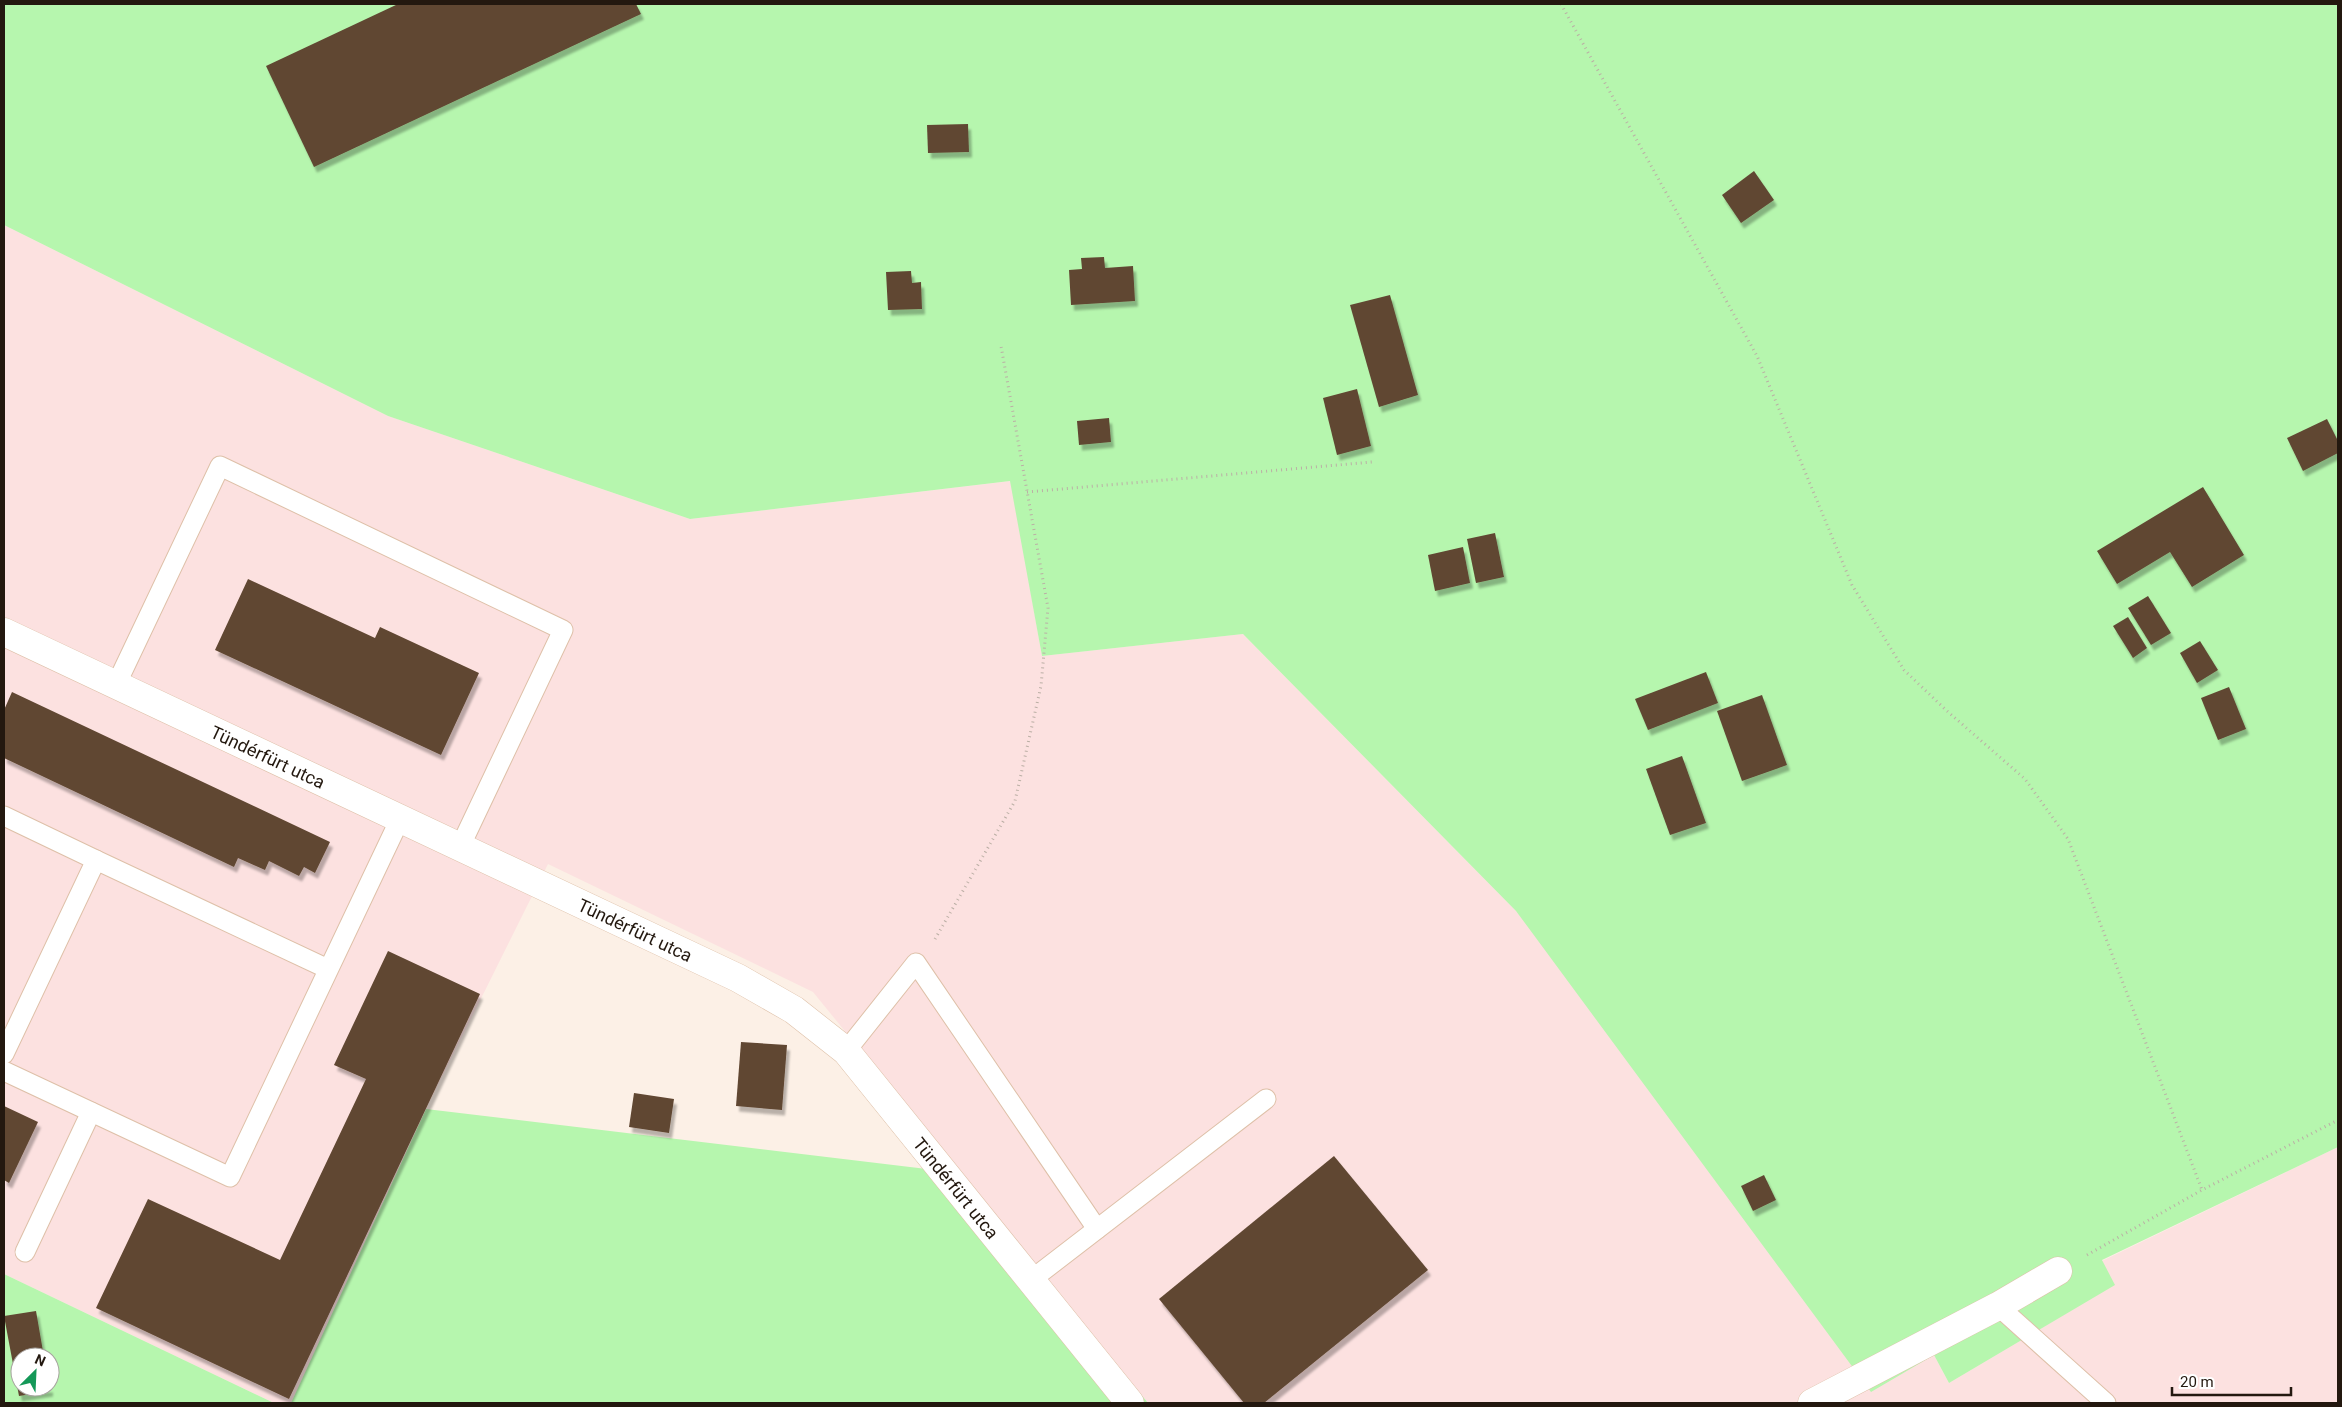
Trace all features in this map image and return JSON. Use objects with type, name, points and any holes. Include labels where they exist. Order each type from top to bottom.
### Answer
[{"type":"street","name":"Tündérfürt utca","points":[[4,632],[738,978],[794,1010],[846,1051],[1130,1403]]},
{"type":"street","points":[[1812,1403],[1998,1306],[2058,1271]]},
{"type":"lane","points":[[116,685],[220,466],[563,630],[460,847]]},
{"type":"lane","points":[[4,816],[328,969]]},
{"type":"lane","points":[[4,1071],[230,1177],[400,819]]},
{"type":"lane","points":[[4,1054],[96,860]]},
{"type":"lane","points":[[846,1051],[916,963],[1097,1229]]},
{"type":"lane","points":[[1031,1280],[1266,1099]]},
{"type":"lane","points":[[25,1252],[91,1112]]},
{"type":"lane","points":[[1998,1306],[2106,1403]]},
{"type":"path","points":[[1561,4],[1757,356],[1852,585],[1904,670],[1947,711],[2025,779],[2068,839],[2202,1190]]},
{"type":"path","points":[[916,963],[936,937],[1015,801],[1041,686],[1048,608],[1001,346]]},
{"type":"path","points":[[1027,492],[1372,462]]},
{"type":"path","points":[[2058,1271],[2202,1190],[2338,1120]]},
{"type":"shaded area","points":[[4,225],[388,416],[690,519],[1011,481],[1042,656],[1243,634],[1516,911],[1934,1355],[1949,1383],[2114,1285],[2102,1261],[2338,1147],[2338,1403],[1148,1403],[813,992],[548,864],[426,1109],[291,1403],[274,1403],[4,1274]]},
{"type":"green space","points":[[4,4],[2338,4],[2338,1147],[2102,1260],[2115,1285],[1949,1383],[1934,1355],[1871,1392],[1516,911],[1243,634],[1042,656],[1010,481],[690,519],[388,416],[4,225]]},
{"type":"green space","points":[[426,1109],[960,1173],[1148,1403],[291,1403]]},
{"type":"green space","points":[[4,1274],[274,1403],[4,1403]]},
{"type":"building","points":[[398,4],[636,4],[641,14],[314,167],[266,66]]},
{"type":"building","points":[[968,124],[969,152],[928,153],[927,125]]},
{"type":"building","points":[[1754,171],[1774,200],[1741,223],[1722,195]]},
{"type":"building","points":[[1104,257],[1105,268],[1133,266],[1135,301],[1071,305],[1069,270],[1082,269],[1081,258]]},
{"type":"building","points":[[911,271],[912,283],[921,282],[922,309],[888,310],[886,272]]},
{"type":"building","points":[[1390,295],[1418,395],[1379,407],[1350,305]]},
{"type":"building","points":[[1357,389],[1371,446],[1337,455],[1323,398]]},
{"type":"building","points":[[1109,418],[1111,442],[1079,445],[1077,421]]},
{"type":"building","points":[[2327,419],[2338,441],[2338,453],[2303,471],[2287,438]]},
{"type":"building","points":[[2203,487],[2244,555],[2192,587],[2170,552],[2117,584],[2097,551]]},
{"type":"building","points":[[1495,533],[1504,577],[1476,583],[1467,539]]},
{"type":"building","points":[[1463,547],[1470,583],[1435,591],[1428,555]]},
{"type":"building","points":[[248,579],[375,638],[380,627],[479,673],[441,755],[215,650]]},
{"type":"building","points":[[2148,596],[2171,633],[2151,645],[2128,608]]},
{"type":"building","points":[[2128,617],[2147,648],[2133,658],[2113,626]]},
{"type":"building","points":[[2200,641],[2218,670],[2197,683],[2180,653]]},
{"type":"building","points":[[1706,672],[1718,703],[1648,730],[1635,699]]},
{"type":"building","points":[[2229,687],[2246,729],[2218,740],[2201,698]]},
{"type":"building","points":[[12,692],[330,842],[315,873],[304,867],[299,876],[269,861],[265,870],[238,858],[234,867],[4,758],[4,710]]},
{"type":"building","points":[[1762,695],[1787,765],[1742,781],[1717,711]]},
{"type":"building","points":[[1682,756],[1706,823],[1670,835],[1646,769]]},
{"type":"building","points":[[388,951],[480,994],[289,1399],[96,1308],[148,1199],[280,1260],[366,1079],[334,1065]]},
{"type":"building","points":[[741,1042],[787,1045],[782,1110],[736,1106]]},
{"type":"building","points":[[634,1093],[674,1099],[669,1133],[629,1127]]},
{"type":"building","points":[[4,1106],[38,1122],[9,1183],[4,1180]]},
{"type":"building","points":[[1334,1156],[1428,1270],[1264,1403],[1244,1403],[1159,1299]]},
{"type":"building","points":[[1764,1175],[1776,1200],[1753,1211],[1741,1186]]},
{"type":"building","points":[[36,1311],[42,1347],[10,1348],[4,1316]]}]
